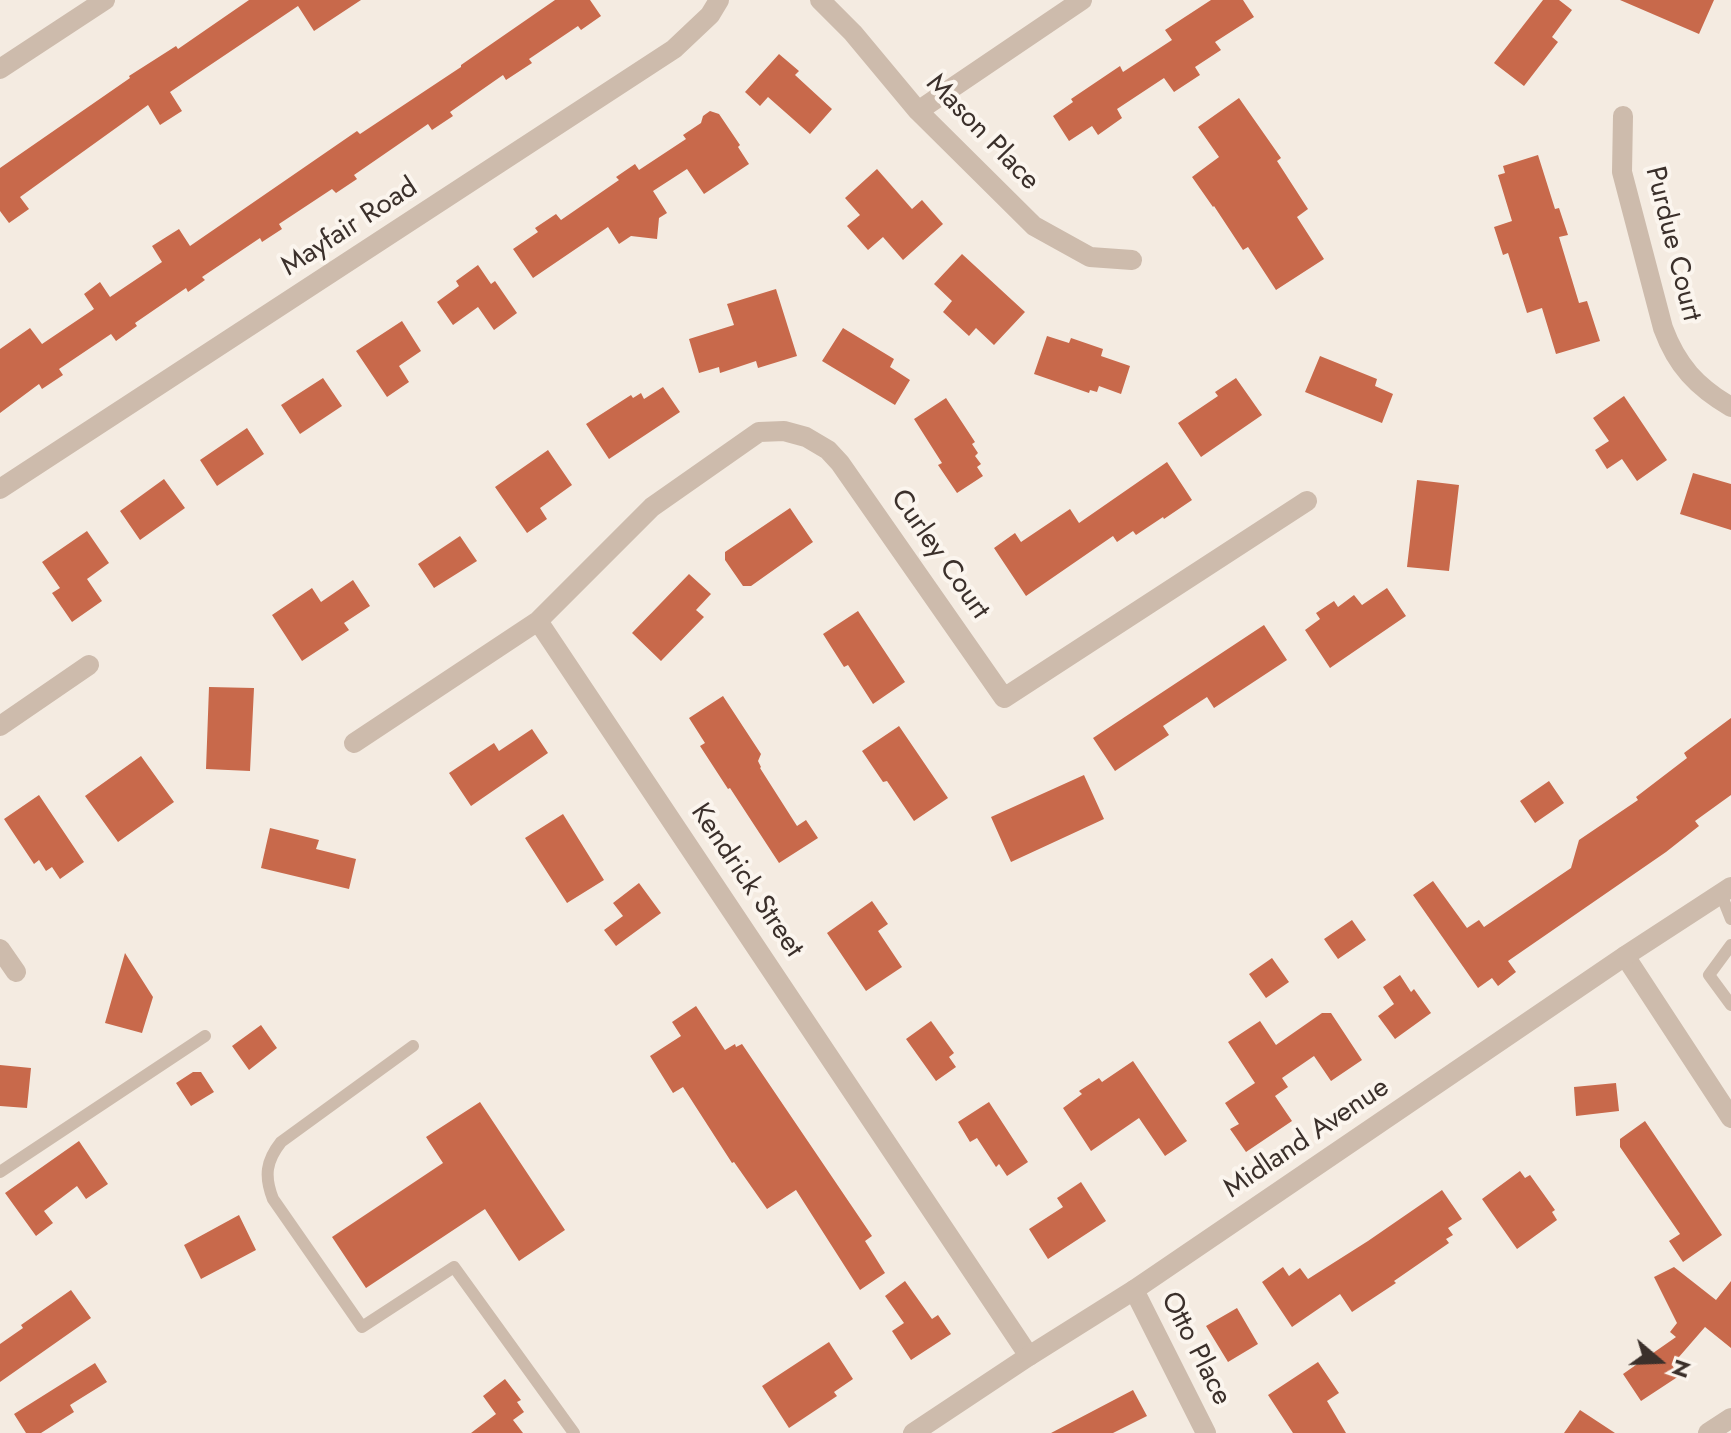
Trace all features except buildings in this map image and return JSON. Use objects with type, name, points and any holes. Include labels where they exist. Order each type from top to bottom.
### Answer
[{"type":"street","points":[[0,69],[105,0]]},
{"type":"street","name":"Mayfair Road","points":[[0,489],[674,49],[710,15],[719,0]]},
{"type":"street","name":"Mason Place","points":[[820,0],[853,33],[918,111],[1034,226],[1090,257],[1132,260]]},
{"type":"street","points":[[918,111],[1082,0]]},
{"type":"street","name":"Purdue Court","points":[[1623,116],[1622,172],[1669,343],[1685,370],[1705,391],[1731,407]]},
{"type":"street","name":"Curley Court","points":[[538,621],[652,507],[759,432],[784,431],[806,437],[828,450],[840,463],[1004,698],[1307,501]]},
{"type":"street","points":[[354,743],[538,621]]},
{"type":"street","name":"Kendrick Street","points":[[538,621],[1029,1356]]},
{"type":"street","points":[[0,726],[89,665]]},
{"type":"street","name":"Midland Avenue","points":[[913,1433],[1134,1290],[1726,890]]},
{"type":"street","points":[[0,949],[16,972]]},
{"type":"street","points":[[1625,956],[1729,1111]]},
{"type":"street","name":"Otto Place","points":[[1134,1290],[1206,1433]]},
{"type":"street","points":[[1708,1433],[1731,1418]]},
{"type":"lane","points":[[1726,890],[1731,919]]},
{"type":"lane","points":[[1731,945],[1709,975],[1731,1005]]},
{"type":"lane","points":[[0,1172],[205,1036]]},
{"type":"lane","points":[[413,1046],[281,1142],[268,1166],[267,1184],[273,1199],[362,1327],[454,1267],[574,1433]]}]
